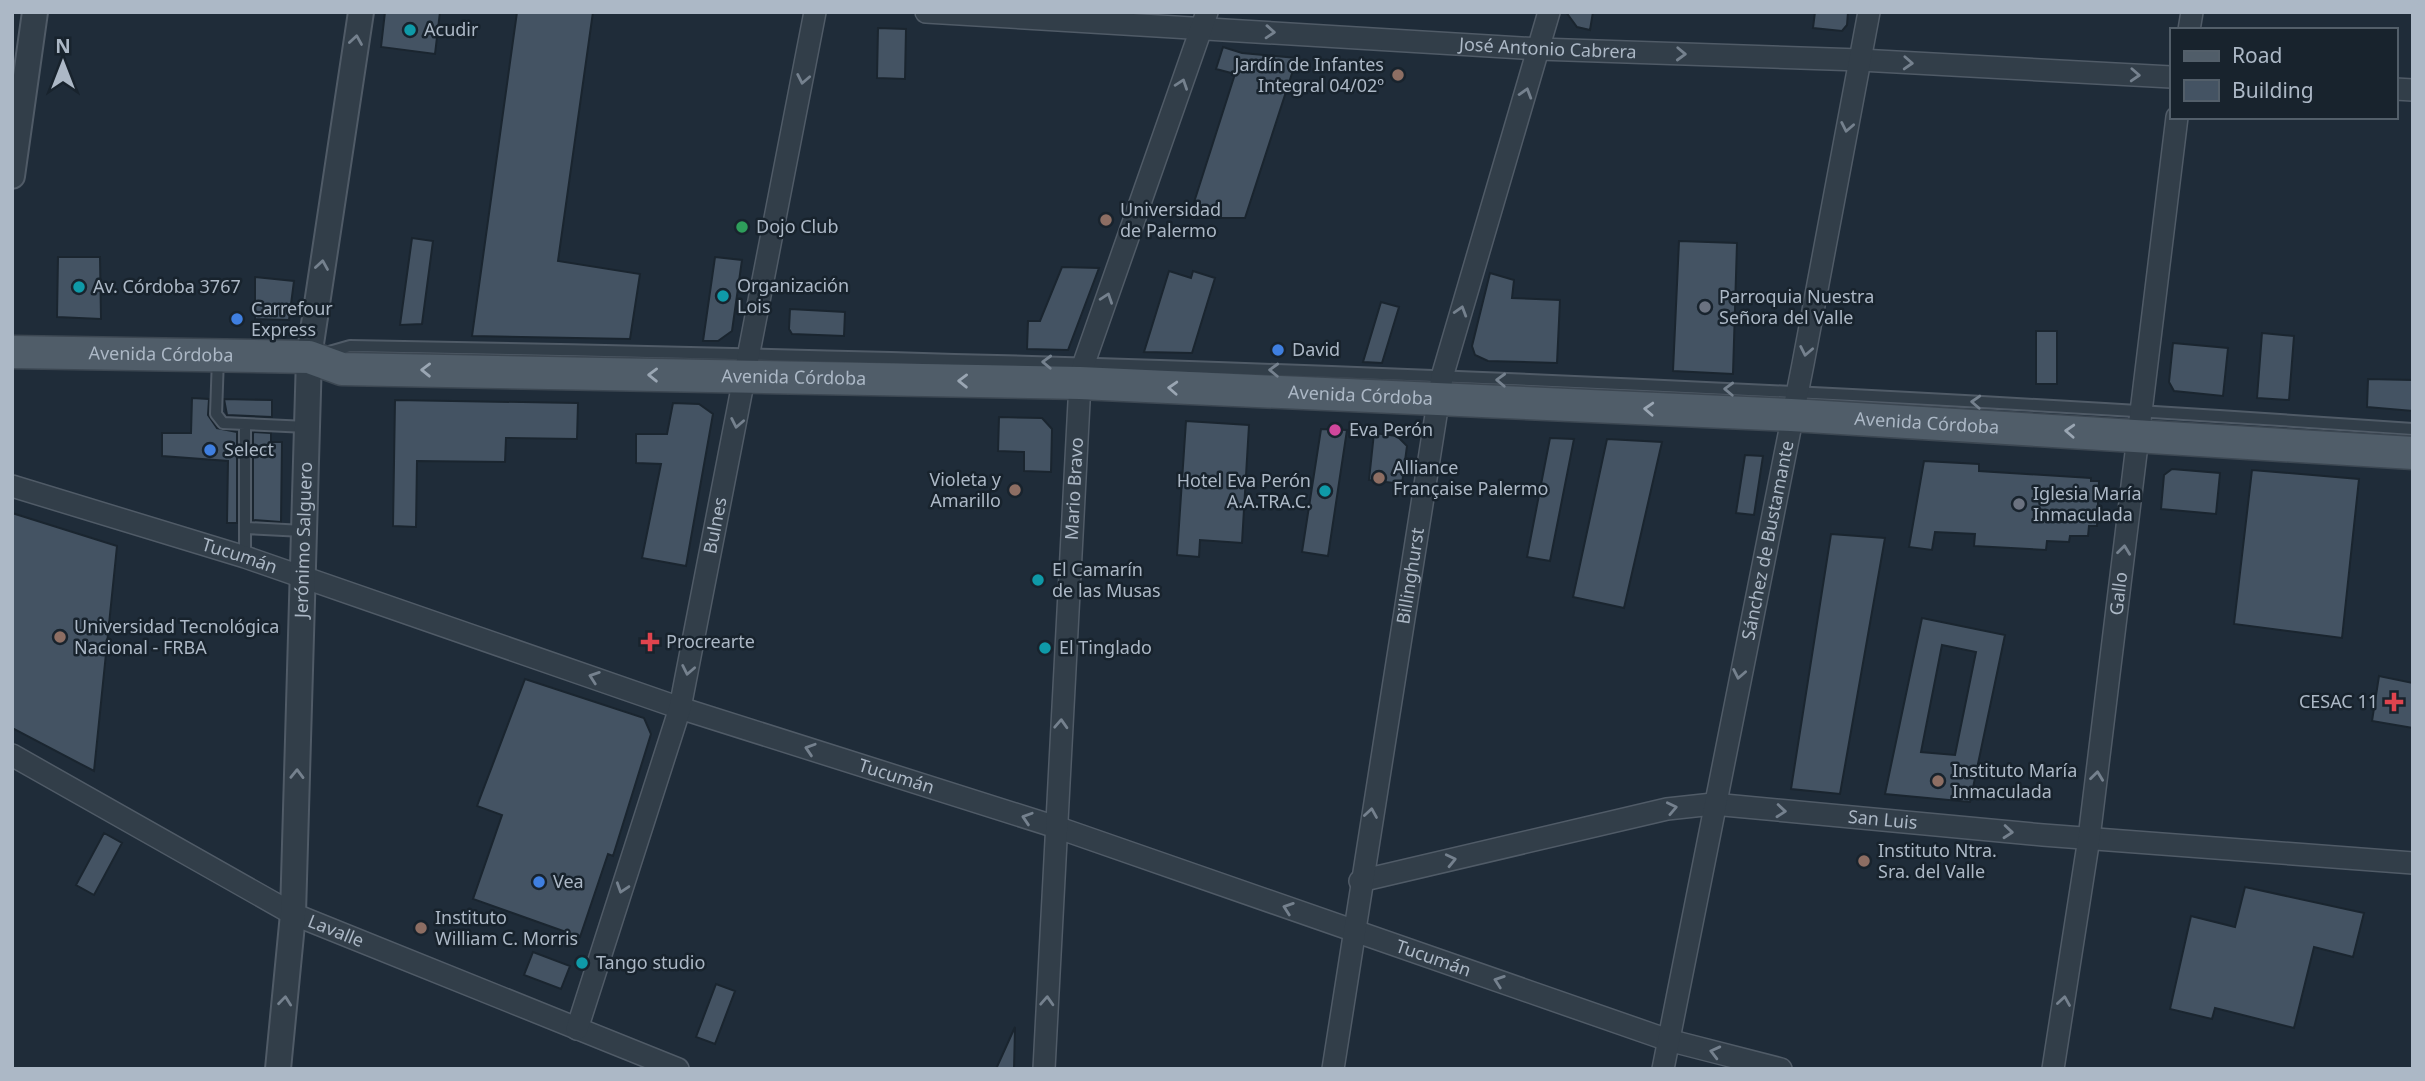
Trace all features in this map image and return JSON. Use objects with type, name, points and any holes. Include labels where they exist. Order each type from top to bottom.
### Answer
[{"type":"main road","name":"Avenida Córdoba","points":[[12,352],[309,357],[342,369],[747,365],[1082,373],[1439,388],[1794,403],[2140,422],[2413,453]]},
{"type":"street","points":[[12,176],[35,12]]},
{"type":"street","name":"Jerónimo Salguero","points":[[278,1069],[293,914],[309,357],[360,12]]},
{"type":"street","name":"Bulnes","points":[[577,1029],[680,708],[815,12]]},
{"type":"street","name":"José Antonio Cabrera","points":[[926,12],[1205,20],[1539,49],[1860,60],[2170,77]]},
{"type":"street","name":"Billinghurst","points":[[1333,1069],[1360,881],[1439,388],[1549,12]]},
{"type":"street","name":"Sánchez de Bustamante","points":[[1663,1069],[1869,12]]},
{"type":"street","name":"Mario Bravo","points":[[1044,1069],[1082,373],[1205,20]]},
{"type":"street","name":"Gallo","points":[[2053,1069],[2089,838],[2178,119]]},
{"type":"street","name":"Tucumán","points":[[12,486],[245,557],[680,708],[1056,827],[1668,1040],[1781,1069]]},
{"type":"street","name":"Lavalle","points":[[12,755],[293,914],[577,1029],[628,1060],[678,1069]]},
{"type":"street","name":"San Luis","points":[[1360,881],[1667,809],[1713,804],[2089,838],[2413,863]]},
{"type":"lane","points":[[218,356],[216,414],[223,423],[307,428]]},
{"type":"lane","name":"Avenida Córdoba","points":[[2140,422],[2413,429]]},
{"type":"lane","points":[[245,424],[245,557]]},
{"type":"lane","points":[[247,528],[303,531]]},
{"type":"building","name":"Acudir","points":[[385,12],[440,12],[435,54],[381,47]]},
{"type":"building","points":[[517,12],[593,12],[558,261],[640,274],[630,339],[472,336]]},
{"type":"building","points":[[1566,12],[1593,12],[1590,30],[1577,27]]},
{"type":"building","points":[[1815,12],[1848,12],[1847,25],[1842,31],[1813,28]]},
{"type":"building","points":[[878,28],[906,29],[905,79],[877,78]]},
{"type":"building","points":[[1223,47],[1242,53],[1297,58],[1245,218],[1189,218],[1235,74],[1216,69]]},
{"type":"building","points":[[412,238],[433,241],[422,324],[400,325]]},
{"type":"building","name":"Parroquia Nuestra Señora del Valle","points":[[1679,241],[1737,243],[1733,374],[1673,371]]},
{"type":"building","name":"Av. Córdoba 3767","points":[[58,257],[100,257],[101,319],[57,317]]},
{"type":"building","name":"Organización Lois","points":[[715,257],[742,260],[732,331],[718,341],[703,341]]},
{"type":"building","points":[[1062,267],[1099,268],[1068,350],[1027,349],[1028,321],[1040,321]]},
{"type":"building","points":[[1169,271],[1191,278],[1193,271],[1215,278],[1192,353],[1144,352]]},
{"type":"building","points":[[1490,273],[1514,280],[1512,298],[1560,300],[1557,363],[1488,361],[1475,355],[1472,346]]},
{"type":"building","points":[[255,277],[294,281],[289,320],[255,319]]},
{"type":"building","points":[[1381,302],[1399,307],[1382,363],[1363,362]]},
{"type":"building","points":[[790,309],[845,312],[844,336],[792,334],[789,329]]},
{"type":"building","points":[[2036,331],[2057,331],[2057,384],[2036,384]]},
{"type":"building","points":[[2262,333],[2294,336],[2289,400],[2257,398]]},
{"type":"building","points":[[2173,343],[2228,348],[2223,396],[2174,391],[2169,382]]},
{"type":"building","points":[[2368,379],[2413,380],[2413,411],[2367,407]]},
{"type":"building","points":[[192,398],[209,399],[208,415],[217,428],[237,432],[237,523],[227,523],[228,461],[162,456],[162,433],[191,433]]},
{"type":"building","points":[[224,399],[272,400],[272,417],[227,415]]},
{"type":"building","points":[[395,400],[578,403],[577,439],[506,438],[505,462],[417,461],[416,527],[393,526]]},
{"type":"building","points":[[673,403],[699,404],[713,414],[686,566],[642,558],[661,464],[636,463],[636,434],[667,434]]},
{"type":"building","points":[[999,417],[1042,418],[1052,429],[1051,472],[1024,471],[1024,452],[998,451]]},
{"type":"building","points":[[1186,421],[1249,425],[1242,543],[1200,540],[1199,557],[1177,555]]},
{"type":"building","name":"Hotel Eva Perón A.A.TRA.C.","points":[[1321,429],[1347,430],[1328,556],[1302,552]]},
{"type":"building","points":[[253,432],[271,433],[271,442],[282,442],[281,522],[253,520]]},
{"type":"building","points":[[1374,433],[1397,436],[1407,446],[1402,484],[1369,480]]},
{"type":"building","points":[[1550,438],[1574,439],[1550,561],[1527,557]]},
{"type":"building","points":[[1607,439],[1662,442],[1624,608],[1573,597]]},
{"type":"building","points":[[1745,455],[1763,456],[1754,515],[1736,513]]},
{"type":"building","name":"Iglesia María Inmaculada","points":[[1924,461],[1979,464],[1979,471],[2091,478],[2091,481],[2099,481],[2097,526],[2089,526],[2088,536],[2070,536],[2069,542],[2047,541],[2046,550],[1974,546],[1975,534],[1935,532],[1932,550],[1909,547]]},
{"type":"building","points":[[2172,469],[2220,473],[2216,514],[2161,509],[2164,475]]},
{"type":"building","points":[[2252,470],[2359,479],[2342,638],[2234,624]]},
{"type":"building","name":"Universidad Tecnológica Nacional - FRBA","points":[[12,513],[117,546],[94,771],[12,728]]},
{"type":"building","points":[[1831,534],[1885,538],[1840,794],[1791,789]]},
{"type":"building","name":"Instituto María Inmaculada","points":[[1922,618],[2005,635],[1970,802],[1885,794]],"holes":[[[1942,645],[1976,652],[1955,755],[1921,752]]]},
{"type":"building","name":"CESAC 11","points":[[2379,676],[2413,683],[2413,728],[2372,721]]},
{"type":"building","points":[[525,679],[644,718],[651,734],[613,856],[608,854],[580,937],[473,899],[502,815],[477,806]]},
{"type":"building","points":[[104,833],[122,843],[94,895],[76,885]]},
{"type":"building","points":[[2245,887],[2364,913],[2353,957],[2314,947],[2294,1028],[2215,1008],[2212,1019],[2170,1009],[2191,916],[2235,927]]},
{"type":"building","points":[[533,952],[570,966],[561,989],[524,975]]},
{"type":"building","points":[[716,984],[735,991],[715,1044],[696,1037]]},
{"type":"building","points":[[1015,1027],[1014,1069],[996,1069]]},
{"type":"place","name":"Acudir","points":[[410,30]]},
{"type":"place","name":"Jardín de Infantes Integral 04/02º","points":[[1398,75]]},
{"type":"place","name":"Universidad de Palermo","points":[[1106,220]]},
{"type":"place","name":"Dojo Club","points":[[742,227]]},
{"type":"place","name":"Av. Córdoba 3767","points":[[79,287]]},
{"type":"place","name":"Organización Lois","points":[[723,296]]},
{"type":"place","name":"Parroquia Nuestra Señora del Valle","points":[[1705,307]]},
{"type":"place","name":"Carrefour Express","points":[[237,319]]},
{"type":"place","name":"David","points":[[1278,350]]},
{"type":"place","name":"Eva Perón","points":[[1335,430]]},
{"type":"place","name":"Select","points":[[210,450]]},
{"type":"place","name":"Alliance Française Palermo","points":[[1379,478]]},
{"type":"place","name":"Violeta y Amarillo","points":[[1015,490]]},
{"type":"place","name":"Hotel Eva Perón A.A.TRA.C.","points":[[1325,491]]},
{"type":"place","name":"Iglesia María Inmaculada","points":[[2019,504]]},
{"type":"place","name":"El Camarín de las Musas","points":[[1038,580]]},
{"type":"place","name":"Universidad Tecnológica Nacional - FRBA","points":[[60,637]]},
{"type":"place","name":"Procrearte","points":[[650,642]]},
{"type":"place","name":"El Tinglado","points":[[1045,648]]},
{"type":"place","name":"CESAC 11","points":[[2394,702]]},
{"type":"place","name":"Instituto María Inmaculada","points":[[1938,781]]},
{"type":"place","name":"Instituto Ntra. Sra. del Valle","points":[[1864,861]]},
{"type":"place","name":"Vea","points":[[539,882]]},
{"type":"place","name":"Instituto William C. Morris","points":[[421,928]]},
{"type":"place","name":"Tango studio","points":[[582,963]]}]
